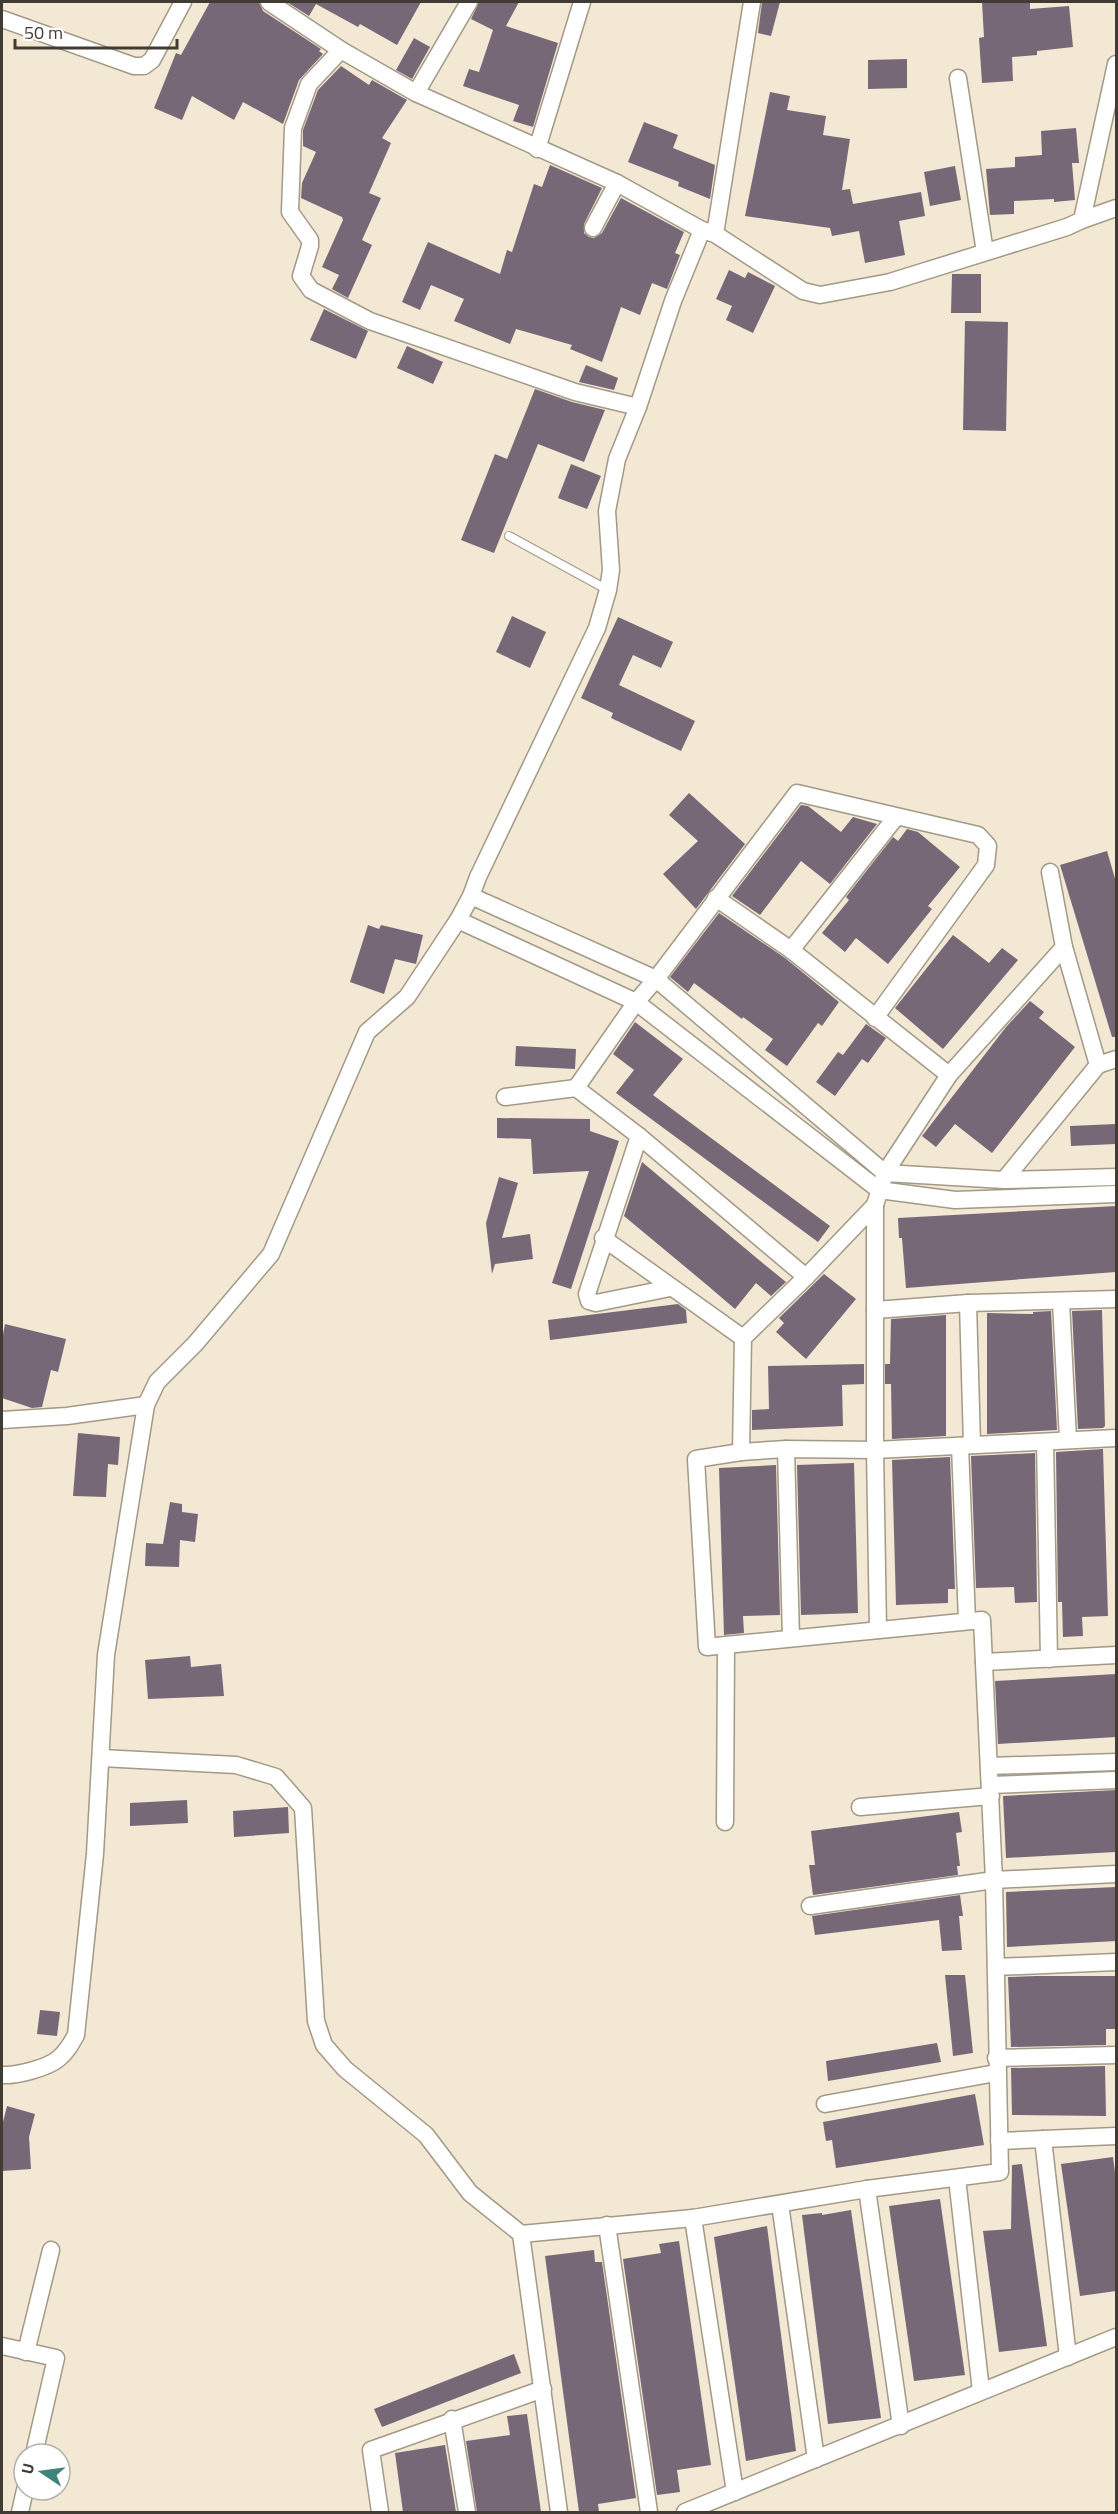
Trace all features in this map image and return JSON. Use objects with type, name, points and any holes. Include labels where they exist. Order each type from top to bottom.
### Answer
[{"type":"street","points":[[2,19],[134,66],[144,66],[152,60],[183,2]]},
{"type":"street","points":[[269,2],[341,50],[416,93],[617,183],[709,232],[803,291],[820,294],[890,282],[1068,227],[1116,208]]},
{"type":"street","points":[[416,93],[469,2]]},
{"type":"street","points":[[537,149],[582,2]]},
{"type":"street","points":[[2,2075],[14,2076],[56,2061],[76,2035],[95,1854],[106,1655],[146,1405],[157,1382],[195,1344],[271,1254],[367,1032],[407,997],[458,920],[597,628],[611,570],[606,511],[617,459],[638,407],[673,301],[709,232],[752,2]]},
{"type":"street","points":[[341,50],[309,84],[293,128],[290,212],[310,240],[301,276],[311,290],[370,321],[575,392],[638,407]]},
{"type":"street","points":[[1082,220],[1116,64]]},
{"type":"street","points":[[958,78],[985,252]]},
{"type":"street","points":[[593,228],[617,183]]},
{"type":"street","points":[[576,1088],[636,1002],[656,979],[797,793],[978,835],[988,846],[986,865],[875,1018]]},
{"type":"street","points":[[791,950],[896,817]]},
{"type":"street","points":[[1050,872],[1064,947],[1098,1065]]},
{"type":"street","points":[[471,896],[656,979],[885,1173],[1004,1180],[1116,1177]]},
{"type":"street","points":[[716,898],[791,950],[949,1075]]},
{"type":"street","points":[[458,920],[636,1002],[877,1197],[955,1200],[1116,1194]]},
{"type":"street","points":[[878,1630],[875,1450],[877,1197],[885,1173],[949,1075],[1064,947]]},
{"type":"street","points":[[1004,1180],[1098,1065],[1116,1059]]},
{"type":"street","points":[[505,1096],[576,1088],[639,1136],[806,1277]]},
{"type":"street","points":[[639,1136],[603,1238],[587,1294],[589,1301],[596,1303],[669,1288]]},
{"type":"street","points":[[741,1452],[743,1338],[806,1277],[877,1197]]},
{"type":"street","points":[[603,1238],[669,1288],[743,1338]]},
{"type":"street","points":[[875,1310],[968,1303],[1116,1299]]},
{"type":"street","points":[[1061,1302],[1068,1440]]},
{"type":"street","points":[[967,1621],[968,1303]]},
{"type":"street","points":[[2,1420],[67,1416],[146,1405]]},
{"type":"street","points":[[521,2234],[693,2218],[867,2189],[1000,2172],[996,2066],[994,1880],[982,1620],[707,1647],[696,1459],[741,1452],[786,1449],[875,1450],[1116,1438]]},
{"type":"street","points":[[1045,1442],[1049,1659]]},
{"type":"street","points":[[786,1449],[791,1638]]},
{"type":"street","points":[[725,1822],[726,1645]]},
{"type":"street","points":[[984,1662],[1116,1655]]},
{"type":"street","points":[[101,1758],[236,1765],[276,1777],[303,1808],[316,2021],[324,2045],[345,2068],[426,2135],[470,2193],[521,2234],[559,2512]]},
{"type":"street","points":[[989,1767],[1116,1762]]},
{"type":"street","points":[[860,1807],[990,1790],[1116,1780]]},
{"type":"street","points":[[810,1906],[994,1880],[1116,1874]]},
{"type":"street","points":[[996,1967],[1116,1962]]},
{"type":"street","points":[[825,2104],[996,2066],[1116,2055]]},
{"type":"street","points":[[999,2141],[1116,2136]]},
{"type":"street","points":[[1043,2139],[1068,2357]]},
{"type":"street","points":[[957,2178],[981,2391]]},
{"type":"street","points":[[867,2189],[901,2426]]},
{"type":"street","points":[[780,2205],[816,2459]]},
{"type":"street","points":[[693,2218],[735,2492]]},
{"type":"street","points":[[607,2225],[650,2512]]},
{"type":"street","points":[[26,2352],[51,2250]]},
{"type":"street","points":[[685,2512],[1116,2337]]},
{"type":"street","points":[[2,2346],[56,2358],[37,2442]]},
{"type":"street","points":[[380,2512],[371,2450],[452,2419],[543,2389]]},
{"type":"street","points":[[452,2419],[467,2512]]},
{"type":"lane","points":[[509,536],[608,590]]},
{"type":"building","points":[[210,2],[259,2],[263,11],[321,49],[319,51],[323,54],[299,80],[283,124],[243,102],[234,120],[192,96],[182,120],[154,108],[176,53],[181,55]]},
{"type":"building","points":[[287,2],[421,2],[397,45],[360,24],[358,27],[316,4],[309,16]]},
{"type":"building","points":[[479,2],[519,2],[506,26],[558,43],[533,127],[513,121],[519,105],[463,86],[469,69],[479,72],[493,30],[471,19]]},
{"type":"building","points":[[762,2],[780,2],[771,36],[758,33]]},
{"type":"building","points":[[982,2],[1030,2],[1030,9],[1069,6],[1073,47],[1037,51],[1037,55],[1012,57],[1013,81],[982,83],[979,38],[984,37]]},
{"type":"building","points":[[414,38],[430,47],[412,79],[396,70]]},
{"type":"building","points":[[907,59],[907,88],[868,89],[868,60]]},
{"type":"building","points":[[341,66],[369,85],[372,80],[407,100],[382,138],[391,143],[369,193],[381,198],[362,240],[372,245],[348,298],[332,289],[339,275],[322,267],[343,220],[342,217],[301,198],[302,183],[316,152],[303,146],[303,130],[318,90]]},
{"type":"building","points":[[770,92],[790,96],[787,110],[826,116],[823,135],[850,139],[842,190],[850,189],[853,204],[921,192],[925,216],[899,221],[905,255],[865,263],[859,231],[832,236],[830,228],[745,216]]},
{"type":"building","points":[[644,122],[678,135],[673,148],[715,165],[710,199],[678,186],[679,182],[628,162]]},
{"type":"building","points":[[1076,128],[1079,163],[1072,163],[1075,200],[1014,201],[1014,214],[990,215],[986,169],[1015,167],[1015,157],[1042,155],[1041,131]]},
{"type":"building","points":[[550,165],[602,188],[584,224],[584,233],[589,237],[594,238],[602,233],[621,198],[684,232],[675,253],[680,255],[667,289],[652,283],[640,315],[621,307],[602,362],[570,349],[572,345],[516,329],[510,344],[454,321],[464,299],[431,285],[420,310],[402,302],[428,242],[500,274],[507,250],[512,252],[534,184],[542,187]]},
{"type":"building","points":[[955,166],[961,200],[930,206],[924,172]]},
{"type":"building","points":[[729,270],[745,278],[748,272],[775,286],[753,333],[726,320],[732,306],[716,299]]},
{"type":"building","points":[[952,274],[981,274],[981,313],[951,313]]},
{"type":"building","points":[[324,309],[368,331],[356,359],[310,340]]},
{"type":"building","points":[[965,321],[1008,322],[1006,431],[963,430]]},
{"type":"building","points":[[407,346],[443,362],[433,384],[397,368]]},
{"type":"building","points":[[586,365],[618,378],[614,390],[579,382]]},
{"type":"building","points":[[535,389],[572,402],[605,410],[584,462],[538,444],[494,553],[461,540],[495,454],[507,459]]},
{"type":"building","points":[[571,464],[601,476],[587,509],[558,498]]},
{"type":"building","points":[[512,616],[546,632],[530,668],[496,652]]},
{"type":"building","points":[[618,617],[673,642],[661,668],[633,655],[619,685],[695,721],[681,751],[611,718],[613,713],[581,698]]},
{"type":"building","points":[[689,793],[745,844],[696,909],[663,874],[698,841],[669,815]]},
{"type":"building","points":[[801,805],[808,806],[841,832],[853,817],[877,824],[830,884],[801,861],[760,915],[732,896]]},
{"type":"building","points":[[907,829],[918,832],[960,867],[928,906],[932,909],[888,964],[856,938],[845,952],[822,933],[849,900],[846,897],[893,837],[898,841]]},
{"type":"building","points":[[1107,851],[1116,882],[1116,1037],[1112,1037],[1060,865]]},
{"type":"building","points":[[719,913],[785,958],[839,1002],[822,1026],[818,1023],[787,1066],[765,1050],[773,1039],[694,983],[688,992],[670,977]]},
{"type":"building","points":[[368,925],[379,929],[381,925],[423,935],[416,964],[395,959],[384,994],[350,982]]},
{"type":"building","points":[[953,935],[989,963],[1002,948],[1018,960],[943,1049],[895,1008]]},
{"type":"building","points":[[1030,1001],[1044,1012],[1039,1018],[1075,1047],[992,1153],[955,1124],[936,1147],[922,1136],[1006,1027]]},
{"type":"building","points":[[635,1022],[683,1059],[653,1095],[830,1226],[818,1242],[616,1093],[634,1070],[613,1054]]},
{"type":"building","points":[[866,1024],[886,1038],[868,1063],[862,1059],[835,1096],[816,1082],[838,1052],[843,1055]]},
{"type":"building","points":[[516,1046],[576,1049],[575,1069],[515,1066]]},
{"type":"building","points":[[497,1118],[590,1119],[590,1131],[619,1141],[571,1289],[552,1283],[589,1171],[533,1174],[531,1139],[497,1138]]},
{"type":"building","points":[[1116,1124],[1116,1144],[1071,1146],[1070,1126]]},
{"type":"building","points":[[642,1162],[786,1282],[771,1296],[756,1283],[735,1309],[624,1216]]},
{"type":"building","points":[[499,1177],[518,1183],[502,1238],[530,1234],[533,1259],[495,1264],[492,1274],[486,1223]]},
{"type":"building","points":[[1116,1206],[1116,1272],[906,1288],[898,1218]]},
{"type":"building","points":[[824,1274],[856,1299],[806,1359],[776,1332],[784,1323],[779,1318]]},
{"type":"building","points":[[678,1304],[686,1310],[687,1323],[550,1340],[548,1320]]},
{"type":"building","points":[[1102,1310],[1105,1426],[1078,1429],[1072,1311]]},
{"type":"building","points":[[1051,1311],[1057,1430],[987,1434],[987,1313],[1033,1314],[1033,1312]]},
{"type":"building","points":[[946,1315],[946,1436],[892,1439],[891,1384],[885,1384],[885,1364],[890,1364],[891,1319]]},
{"type":"building","points":[[5,1324],[66,1339],[58,1372],[51,1370],[42,1407],[32,1408],[2,1398],[2,1340]]},
{"type":"building","points":[[864,1364],[864,1384],[842,1385],[843,1426],[752,1430],[752,1410],[769,1409],[768,1366]]},
{"type":"building","points":[[78,1433],[120,1437],[118,1465],[108,1464],[106,1497],[73,1496]]},
{"type":"building","points":[[1103,1449],[1108,1616],[1082,1617],[1083,1636],[1063,1637],[1062,1602],[1058,1602],[1056,1452]]},
{"type":"building","points":[[1035,1453],[1037,1602],[1015,1603],[1014,1587],[976,1588],[971,1456]]},
{"type":"building","points":[[950,1457],[955,1589],[948,1589],[948,1603],[896,1605],[892,1460]]},
{"type":"building","points":[[854,1463],[858,1613],[801,1615],[797,1465]]},
{"type":"building","points":[[776,1465],[780,1615],[743,1616],[744,1633],[724,1635],[719,1468]]},
{"type":"building","points":[[170,1502],[182,1504],[182,1512],[198,1514],[195,1542],[180,1540],[179,1567],[145,1566],[146,1543],[163,1544]]},
{"type":"building","points":[[190,1656],[191,1667],[221,1664],[224,1696],[148,1699],[145,1660]]},
{"type":"building","points":[[1116,1674],[1116,1737],[998,1744],[995,1681]]},
{"type":"building","points":[[1116,1790],[1116,1852],[1006,1858],[1003,1796]]},
{"type":"building","points":[[187,1800],[188,1823],[130,1826],[130,1803]]},
{"type":"building","points":[[288,1807],[289,1833],[234,1837],[233,1811]]},
{"type":"building","points":[[959,1812],[962,1832],[956,1833],[960,1866],[957,1866],[958,1875],[813,1895],[809,1865],[815,1865],[811,1831]]},
{"type":"building","points":[[1116,1887],[1116,1941],[1007,1947],[1006,1892]]},
{"type":"building","points":[[960,1895],[963,1916],[959,1916],[962,1950],[942,1951],[939,1920],[815,1935],[812,1916]]},
{"type":"building","points":[[945,1975],[965,1975],[973,2053],[953,2056]]},
{"type":"building","points":[[1116,1976],[1116,2029],[1106,2029],[1106,2045],[1011,2047],[1008,1977]]},
{"type":"building","points":[[40,2010],[60,2012],[57,2036],[37,2034]]},
{"type":"building","points":[[937,2043],[941,2062],[828,2081],[826,2061]]},
{"type":"building","points":[[1105,2066],[1106,2116],[1012,2115],[1011,2068]]},
{"type":"building","points":[[975,2094],[984,2145],[836,2168],[832,2140],[826,2141],[823,2122]]},
{"type":"building","points":[[7,2106],[35,2114],[29,2137],[31,2169],[2,2171],[2,2126]]},
{"type":"building","points":[[1113,2157],[1116,2180],[1116,2291],[1080,2296],[1061,2164]]},
{"type":"building","points":[[1022,2164],[1047,2346],[999,2352],[983,2231],[1011,2229],[1012,2165]]},
{"type":"building","points":[[940,2199],[965,2375],[914,2381],[889,2206]]},
{"type":"building","points":[[851,2210],[881,2418],[828,2424],[802,2215],[822,2213],[822,2215]]},
{"type":"building","points":[[767,2226],[796,2451],[746,2461],[714,2237]]},
{"type":"building","points":[[679,2241],[711,2465],[677,2470],[680,2492],[657,2495],[623,2259],[661,2253],[659,2244]]},
{"type":"building","points":[[594,2250],[595,2262],[602,2262],[636,2498],[598,2504],[599,2512],[579,2512],[545,2256]]},
{"type":"building","points":[[514,2354],[521,2373],[382,2427],[374,2409]]},
{"type":"building","points":[[527,2414],[541,2512],[477,2512],[466,2441],[510,2435],[507,2416]]},
{"type":"building","points":[[445,2445],[456,2512],[403,2512],[395,2453]]}]
